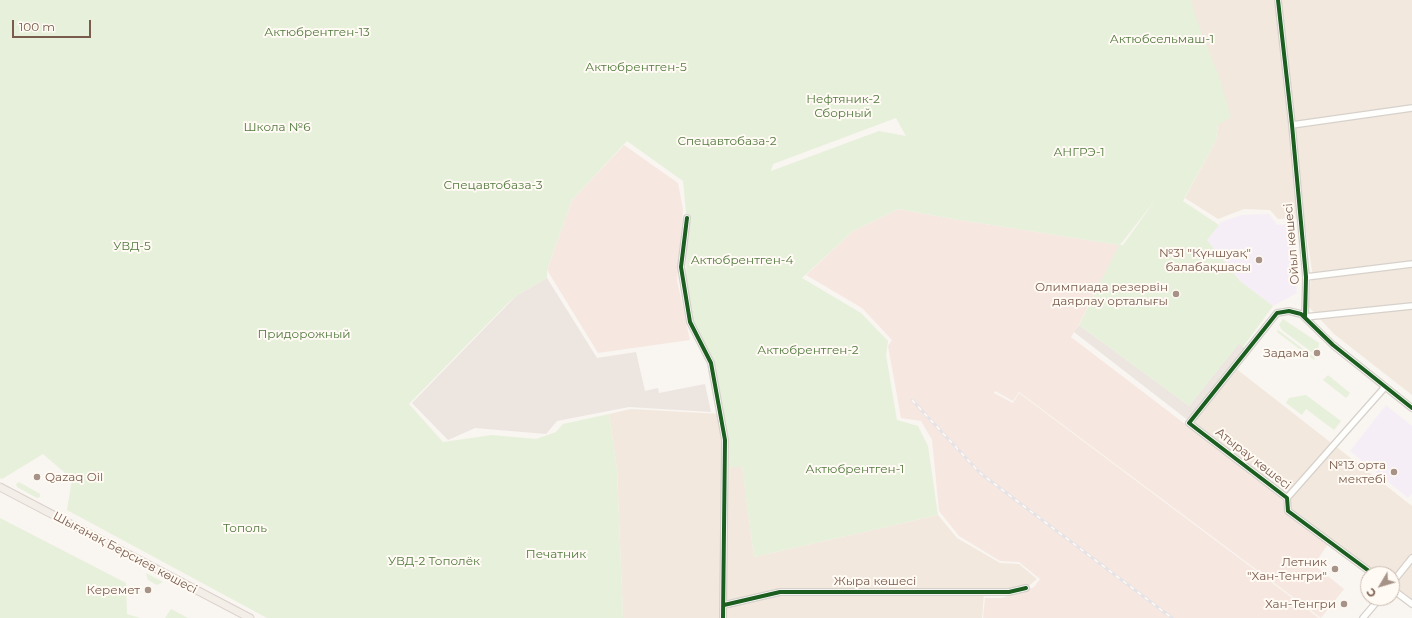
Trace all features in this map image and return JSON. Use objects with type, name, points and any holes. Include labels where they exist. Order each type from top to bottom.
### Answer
[{"type":"main road","name":"Шығанақ Берсиев көшесі","points":[[0,487],[250,618]]},
{"type":"street","name":"Ойыл көшесі","points":[[1278,0],[1292,125],[1306,277],[1305,317]]},
{"type":"street","points":[[1292,125],[1412,108]]},
{"type":"street","points":[[687,218],[681,267],[690,322],[711,363],[725,440],[723,618]]},
{"type":"street","points":[[1306,277],[1412,264]]},
{"type":"street","points":[[1305,317],[1412,306]]},
{"type":"street","name":"Атырау көшесі","points":[[1305,317],[1302,314],[1290,311],[1277,313],[1189,423],[1287,498],[1288,511],[1362,566]]},
{"type":"street","points":[[1305,317],[1333,345],[1412,408]]},
{"type":"street","points":[[1287,498],[1385,387]]},
{"type":"street","points":[[1400,573],[1412,558]]},
{"type":"street","name":"Жыра көшесі","points":[[724,605],[780,592],[1009,592],[1026,588]]},
{"type":"street","points":[[1400,595],[1412,604]]},
{"type":"street","points":[[1363,618],[1373,606]]},
{"type":"shaded area","points":[[1191,0],[1412,0],[1412,395],[1334,334],[1308,306],[1312,271],[1304,218],[1278,219],[1270,210],[1244,209],[1218,219],[1185,198],[1216,140],[1218,124]]},
{"type":"shaded area","points":[[624,145],[678,183],[683,209],[677,280],[690,340],[598,353],[547,270],[572,200]]},
{"type":"shaded area","points":[[899,209],[1120,245],[1071,337],[1282,498],[1285,512],[1328,544],[1314,565],[1344,589],[1321,618],[1019,392],[1013,401],[995,391],[994,393],[1013,403],[1019,393],[1319,618],[983,618],[985,598],[1001,598],[1022,592],[1034,587],[1040,579],[1019,562],[1000,561],[959,536],[939,511],[932,440],[921,421],[901,418],[888,346],[892,340],[862,308],[806,275],[853,231]]},
{"type":"shaded area","name":"№31 \"Күншуақ\" балабақшасы","points":[[1269,214],[1277,225],[1290,224],[1297,293],[1273,306],[1240,281],[1207,240],[1221,222],[1242,215]]},
{"type":"shaded area","points":[[547,278],[597,358],[636,352],[645,391],[658,388],[659,393],[705,384],[711,412],[629,407],[557,421],[546,434],[475,428],[448,440],[412,403],[516,296]]},
{"type":"shaded area","points":[[1079,325],[1189,406],[1239,343],[1246,349],[1189,421],[1074,332]]},
{"type":"shaded area","points":[[1234,367],[1412,506],[1412,604],[1400,595],[1400,566],[1362,566],[1288,511],[1287,498],[1189,423]]},
{"type":"shaded area","name":"№13 орта мектебі","points":[[1386,405],[1412,426],[1412,493],[1408,498],[1350,451]]},
{"type":"shaded area","points":[[631,409],[720,414],[726,468],[742,465],[754,557],[938,515],[957,538],[1000,563],[1019,564],[1037,579],[1026,588],[984,592],[982,618],[623,618],[617,469],[609,414]]},
{"type":"green space","points":[[0,0],[1191,0],[1197,21],[1220,79],[1231,117],[1218,125],[1216,140],[1183,201],[1219,225],[1207,240],[1240,281],[1273,306],[1243,347],[1239,344],[1189,406],[1079,325],[1119,245],[899,209],[853,231],[802,278],[861,313],[888,341],[886,355],[897,420],[918,426],[928,446],[938,515],[754,557],[742,466],[725,468],[725,440],[710,366],[694,323],[686,286],[687,223],[683,181],[627,141],[572,200],[547,270],[547,278],[516,296],[507,304],[409,404],[443,442],[492,435],[536,439],[556,432],[563,424],[609,414],[617,469],[623,618],[267,618],[67,510],[72,479],[43,454],[2,479],[0,478]],"holes":[[[896,118],[906,136],[879,131],[771,171],[773,164]],[[1156,199],[1123,245],[1120,245]]]},
{"type":"green space","points":[[1283,319],[1319,343],[1318,350],[1316,348],[1313,353],[1282,330],[1279,325]]},
{"type":"green space","points":[[1278,330],[1315,358],[1314,360],[1277,332]]},
{"type":"green space","points":[[1328,375],[1350,393],[1346,398],[1323,380]]},
{"type":"green space","points":[[1306,395],[1341,421],[1334,430],[1306,409],[1302,415],[1286,403],[1289,398]]},
{"type":"green space","points":[[19,482],[40,494],[40,497],[37,498],[17,487],[16,484]]},
{"type":"green space","points":[[0,518],[126,583],[127,614],[140,618],[0,618]]},
{"type":"green space","points":[[146,573],[163,582],[157,585],[148,580]]},
{"type":"green space","points":[[171,609],[188,618],[165,618]]},
{"type":"railway","points":[[912,400],[980,473],[1172,618]]},
{"type":"cycle path","points":[[1278,0],[1292,125],[1306,277],[1305,317]]},
{"type":"cycle path","points":[[687,218],[681,267],[690,322],[711,363],[725,440],[723,618]]},
{"type":"cycle path","points":[[1362,566],[1288,511],[1287,498],[1189,423],[1277,313],[1289,311],[1301,314],[1333,345],[1412,408]]},
{"type":"cycle path","points":[[724,605],[780,592],[1009,592],[1026,588]]},
{"type":"place","name":"№31 \"Күншуақ\" балабақшасы","points":[[1259,260]]},
{"type":"place","name":"Олимпиада резервін даярлау орталығы","points":[[1176,294]]},
{"type":"place","name":"Задама","points":[[1317,353]]},
{"type":"place","name":"№13 орта мектебі","points":[[1394,472]]},
{"type":"place","name":"Qazaq Oil","points":[[37,477]]},
{"type":"place","name":"Летник \"Хан-Тенгри\"","points":[[1335,569]]},
{"type":"place","name":"Керемет","points":[[148,590]]},
{"type":"place","name":"Хан-Тенгри","points":[[1344,604]]},
{"type":"park label","name":"Актюбрентген-13","points":[[317,32]]},
{"type":"park label","name":"Актюбсельмаш-1","points":[[1162,39]]},
{"type":"park label","name":"Актюбрентген-5","points":[[636,67]]},
{"type":"park label","name":"Нефтяник-2 Сборный","points":[[843,106]]},
{"type":"park label","name":"Школа №6","points":[[277,127]]},
{"type":"park label","name":"Спецавтобаза-2","points":[[727,141]]},
{"type":"park label","name":"АНГРЭ-1","points":[[1079,152]]},
{"type":"park label","name":"Спецавтобаза-3","points":[[493,185]]},
{"type":"park label","name":"УВД-5","points":[[132,246]]},
{"type":"park label","name":"Актюбрентген-4","points":[[742,260]]},
{"type":"park label","name":"Придорожный","points":[[304,334]]},
{"type":"park label","name":"Актюбрентген-2","points":[[808,350]]},
{"type":"park label","name":"Актюбрентген-1","points":[[855,469]]},
{"type":"park label","name":"Тополь","points":[[245,528]]},
{"type":"park label","name":"Печатник","points":[[556,554]]},
{"type":"park label","name":"УВД-2 Тополёк","points":[[434,561]]}]
